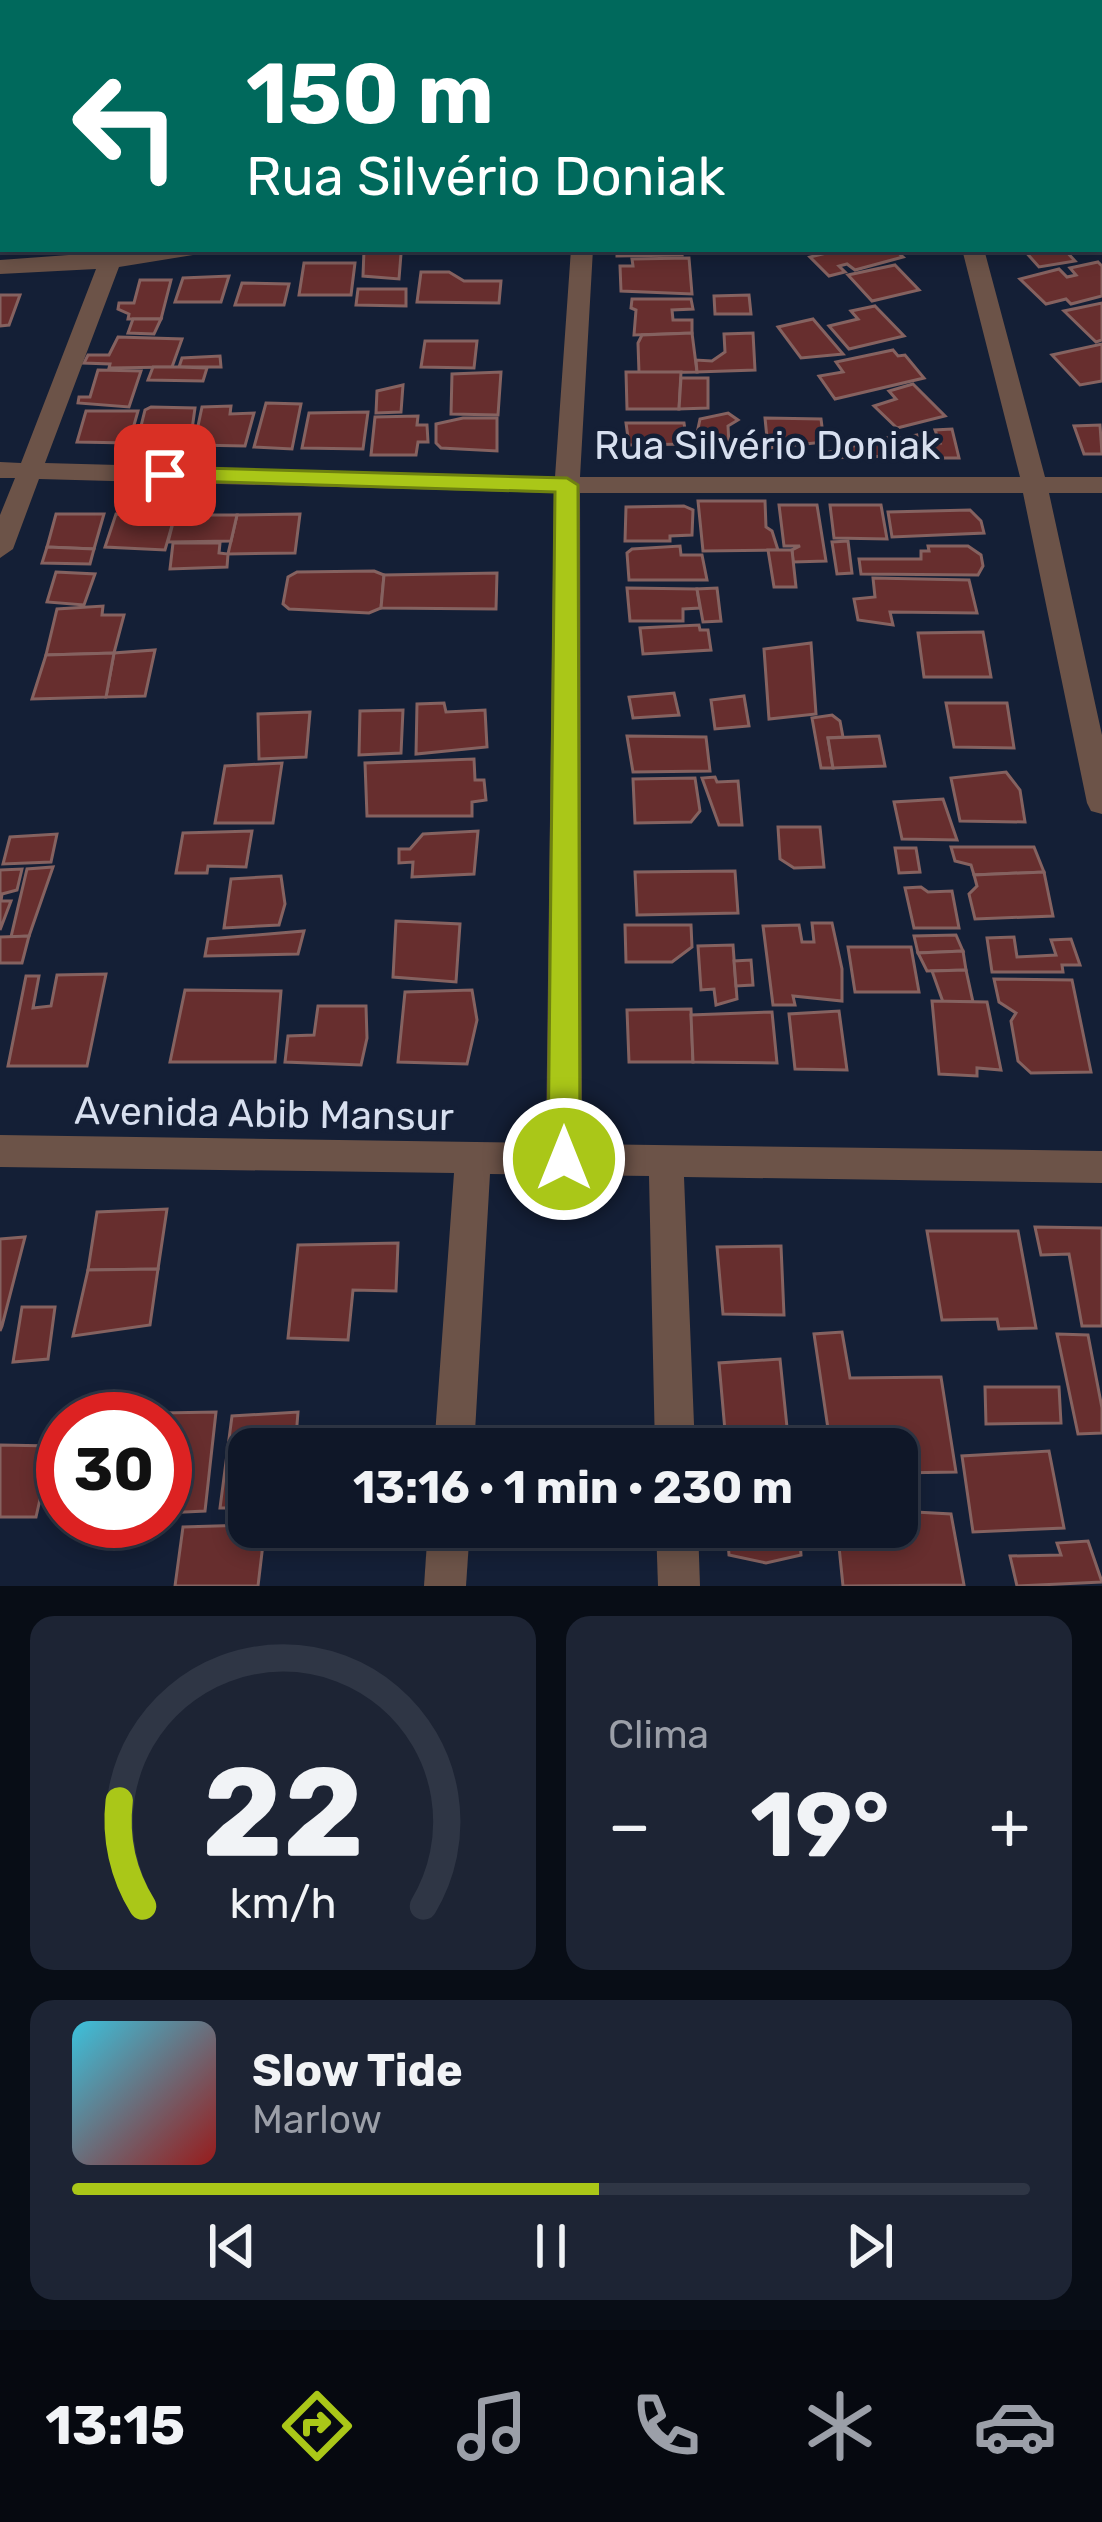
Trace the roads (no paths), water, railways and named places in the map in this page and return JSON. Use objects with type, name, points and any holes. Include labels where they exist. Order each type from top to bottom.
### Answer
[{"type":"street","points":[[0,267],[110,262],[174,252]]},
{"type":"street","points":[[564,1159],[567,485],[582,252]]},
{"type":"street","points":[[974,252],[1034,484],[1102,803]]},
{"type":"street","points":[[0,549],[110,262]]},
{"type":"street","name":"Rua Silvério Doniak","points":[[0,470],[567,485],[1102,484]]},
{"type":"street","name":"Avenida Abib Mansur","points":[[0,1151],[1102,1167]]},
{"type":"street","points":[[455,1428],[473,1158]]},
{"type":"street","points":[[667,1162],[674,1428]]},
{"type":"street","points":[[445,1586],[448,1548]]},
{"type":"street","points":[[678,1548],[679,1586]]}]
